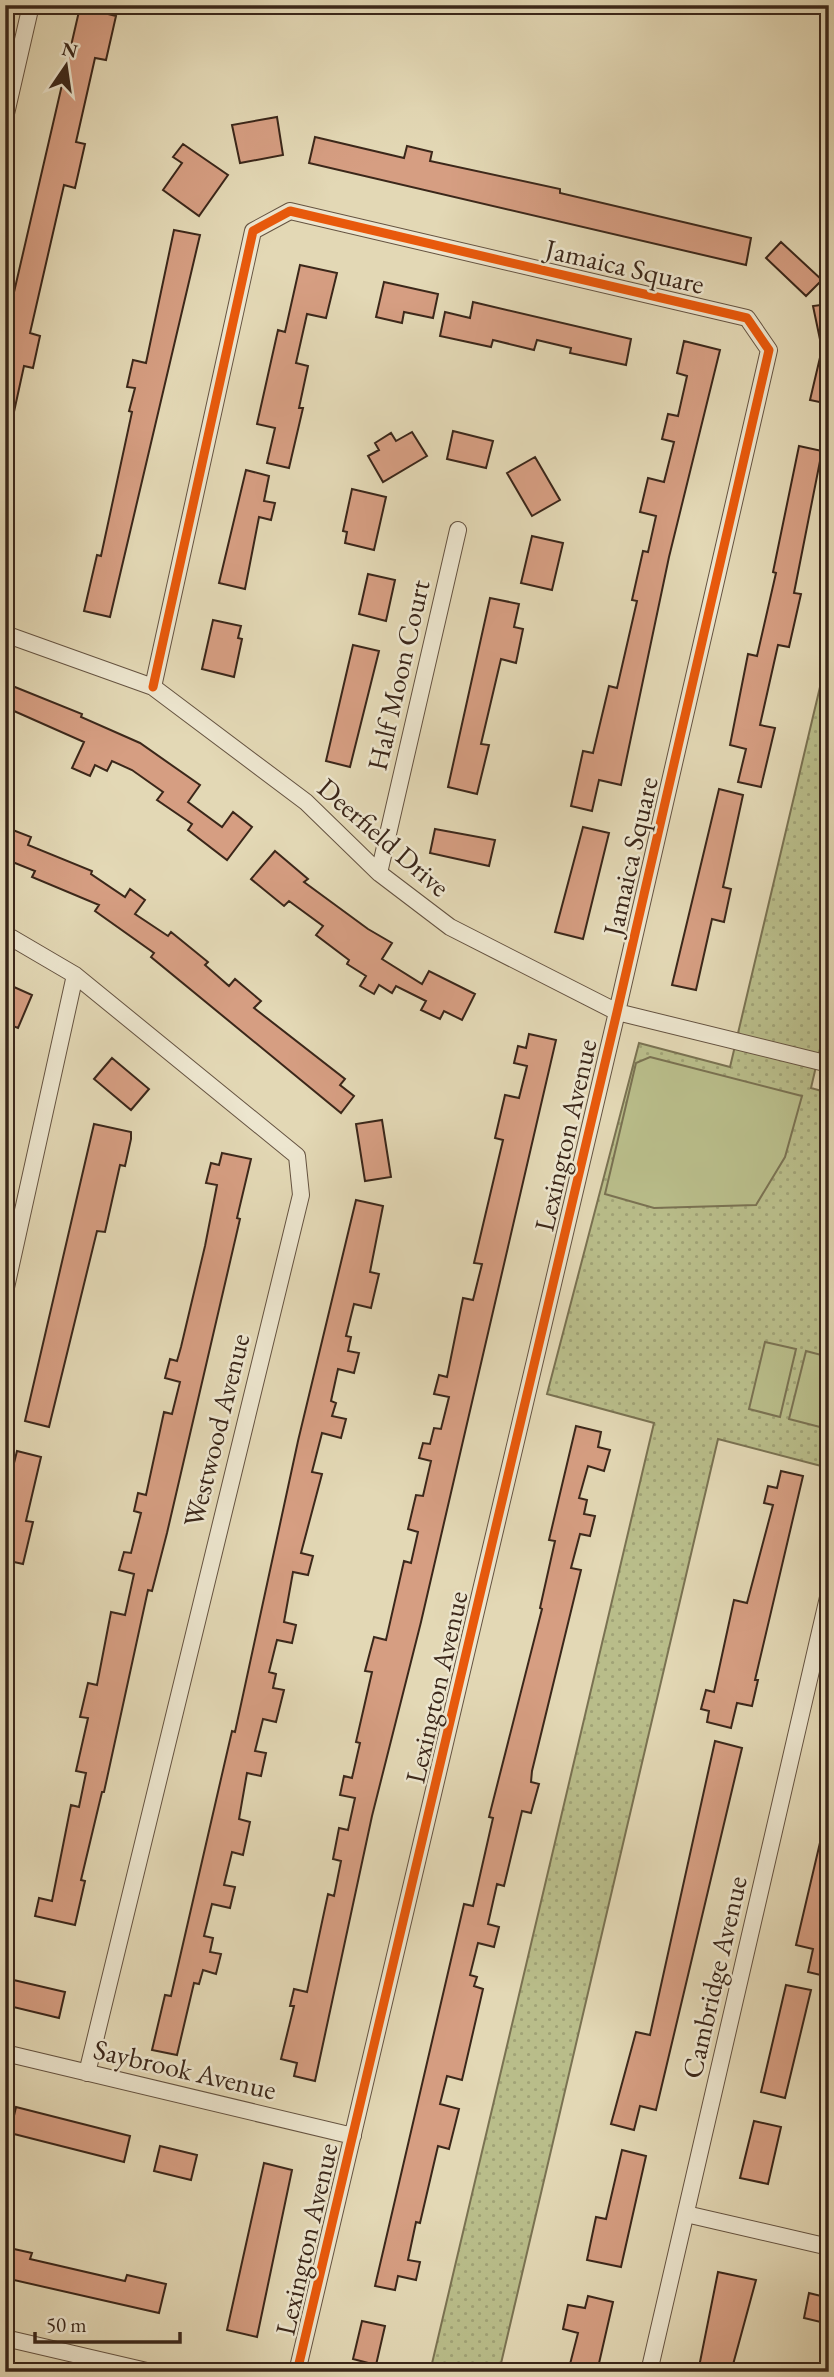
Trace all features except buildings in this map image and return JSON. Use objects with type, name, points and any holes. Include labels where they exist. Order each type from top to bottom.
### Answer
[{"type":"street","points":[[5,118],[31,5]]},
{"type":"street","name":"Jamaica Square","points":[[153,687],[253,231],[290,211],[747,318],[769,351],[617,1012]]},
{"type":"street","name":"Half Moon Court","points":[[379,873],[458,530]]},
{"type":"street","name":"Deerfield Drive","points":[[5,634],[153,687],[306,802],[379,873],[450,927],[617,1012],[829,1065]]},
{"type":"street","name":"Westwood Avenue","points":[[5,934],[75,975],[298,1156],[301,1195],[87,2073]]},
{"type":"street","points":[[5,1293],[75,975]]},
{"type":"street","name":"Lexington Avenue","points":[[298,2372],[617,1012]]},
{"type":"street","name":"Cambridge Avenue","points":[[649,2372],[829,1594]]},
{"type":"street","name":"Saybrook Avenue","points":[[5,2053],[353,2137]]},
{"type":"street","points":[[686,2214],[829,2247]]},
{"type":"street","points":[[5,2337],[151,2372]]},
{"type":"green space","points":[[829,649],[829,1010],[811,1088],[829,1093],[829,1452],[825,1467],[718,1439],[499,2372],[430,2372],[654,1423],[547,1394],[639,1043],[730,1067]]},
{"type":"green space","points":[[650,1057],[802,1096],[785,1157],[756,1205],[654,1208],[605,1194],[636,1063]]},
{"type":"green space","points":[[765,1342],[796,1349],[780,1417],[749,1409]]},
{"type":"green space","points":[[806,1351],[829,1357],[829,1392],[820,1427],[789,1419]]},
{"type":"cycle path","points":[[153,687],[253,231],[290,211],[747,318],[769,350],[617,1012],[297,2372]]}]
